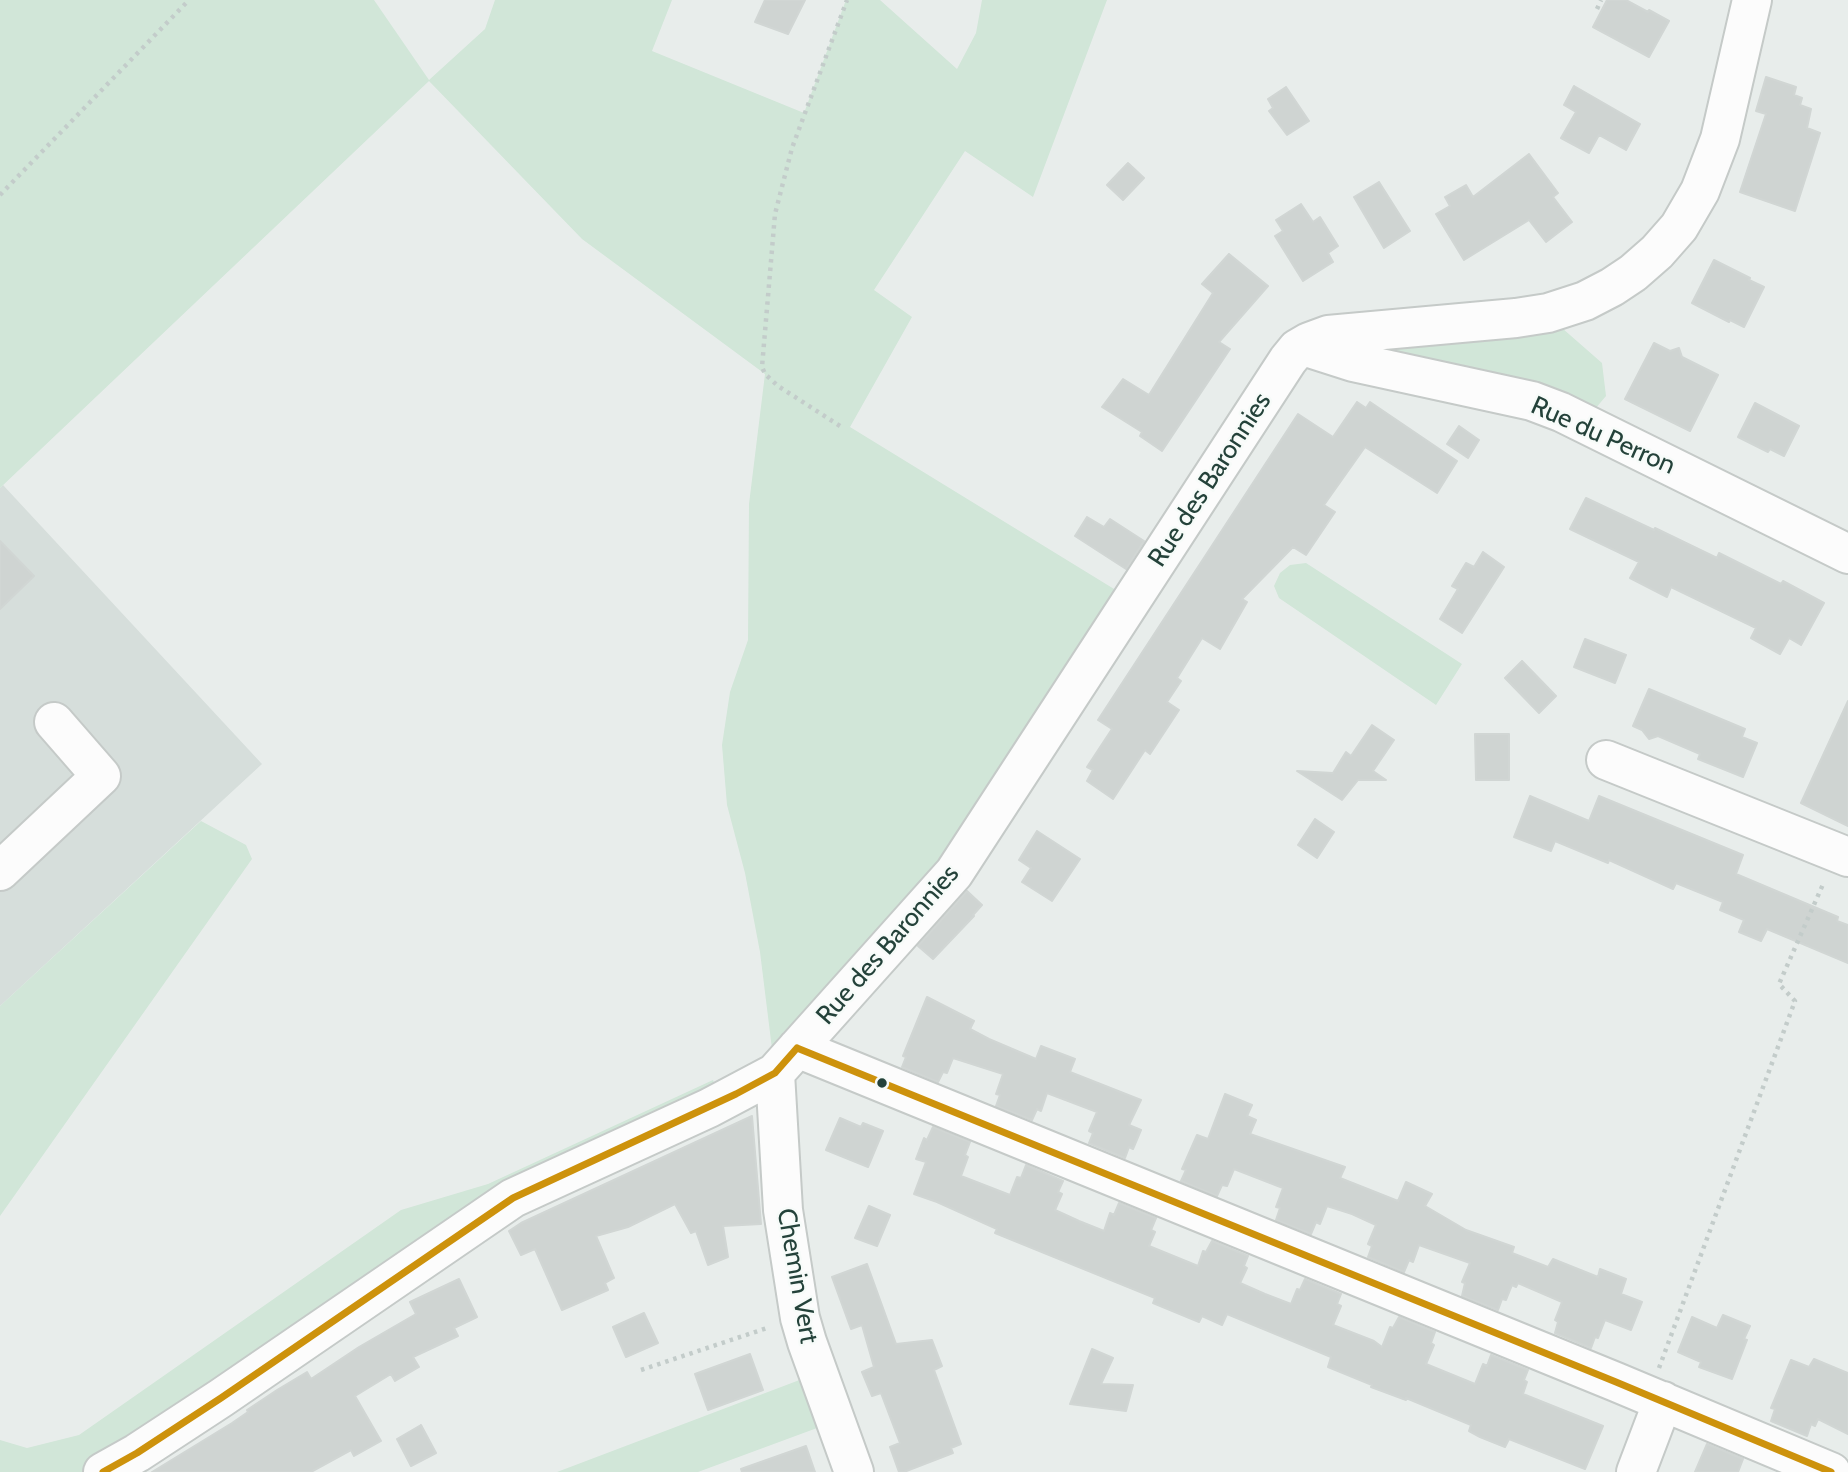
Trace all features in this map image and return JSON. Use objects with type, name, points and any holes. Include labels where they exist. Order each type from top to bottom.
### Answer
[{"type":"street","name":"Rue des Baronnies","points":[[103,1472],[221,1398],[513,1198],[709,1108],[786,1060],[954,873],[1288,359],[1309,342],[1328,335],[1548,313],[1585,301],[1633,273],[1657,252],[1679,227],[1700,191],[1720,139],[1752,0]]},
{"type":"street","name":"Rue du Perron","points":[[1303,346],[1353,362],[1532,401],[1561,412],[1848,554]]},
{"type":"street","points":[[0,871],[101,776],[54,722]]},
{"type":"street","points":[[1606,760],[1842,854]]},
{"type":"street","name":"Chemin Vert","points":[[786,1060],[783,1210],[800,1318],[854,1472]]},
{"type":"street","points":[[786,1060],[1656,1398],[1831,1472]]},
{"type":"street","points":[[1636,1472],[1656,1398]]},
{"type":"path","points":[[0,195],[189,0]]},
{"type":"path","points":[[1597,9],[1601,0]]},
{"type":"path","points":[[840,426],[778,386],[765,374],[762,367],[775,214],[792,148],[846,1]]},
{"type":"path","points":[[1656,1398],[1795,1001],[1779,984],[1842,854]]},
{"type":"path","points":[[641,1370],[800,1318]]},
{"type":"shaded area","points":[[3,485],[262,764],[0,1006],[0,488]]},
{"type":"green space","points":[[0,0],[374,0],[429,80],[485,29],[495,0],[672,0],[652,51],[804,113],[846,0],[880,0],[957,69],[976,33],[982,0],[1107,0],[1033,197],[965,151],[874,290],[912,317],[850,427],[1132,600],[954,873],[775,1073],[760,952],[745,873],[727,805],[722,745],[730,692],[748,640],[749,504],[765,374],[582,239],[429,81],[0,488]]},
{"type":"green space","points":[[1562,328],[1602,363],[1606,396],[1584,422],[1373,350]]},
{"type":"green space","points":[[1306,563],[1462,664],[1436,705],[1279,598],[1274,586],[1280,573],[1290,565]]},
{"type":"green space","points":[[201,821],[246,845],[252,859],[0,1216],[0,1006]]},
{"type":"green space","points":[[713,1080],[722,1101],[513,1198],[103,1472],[0,1472],[0,1440],[27,1448],[79,1435],[401,1210],[488,1184]]},
{"type":"green space","points":[[818,1373],[836,1421],[698,1472],[557,1472]]},
{"type":"building","points":[[765,0],[805,0],[788,34],[755,22]]},
{"type":"building","points":[[1607,0],[1626,0],[1669,21],[1649,57],[1593,27]]},
{"type":"building","points":[[1766,77],[1796,87],[1794,95],[1802,98],[1800,105],[1811,109],[1807,128],[1820,133],[1795,211],[1740,192],[1766,114],[1756,111]]},
{"type":"building","points":[[1574,86],[1640,124],[1626,150],[1599,135],[1589,153],[1561,138],[1576,112],[1564,105]]},
{"type":"building","points":[[1286,87],[1309,121],[1287,135],[1269,111],[1273,108],[1268,99]]},
{"type":"building","points":[[1529,154],[1558,193],[1553,197],[1572,222],[1546,242],[1529,220],[1464,260],[1436,214],[1450,206],[1445,197],[1466,185],[1473,197]]},
{"type":"building","points":[[1128,163],[1144,178],[1123,200],[1107,185]]},
{"type":"building","points":[[1379,182],[1410,231],[1384,248],[1354,197]]},
{"type":"building","points":[[1301,204],[1313,222],[1320,217],[1338,246],[1328,253],[1333,262],[1303,281],[1275,236],[1283,231],[1276,220]]},
{"type":"building","points":[[1229,254],[1268,286],[1219,342],[1230,349],[1162,451],[1140,436],[1142,432],[1102,407],[1123,379],[1149,395],[1213,293],[1202,284]]},
{"type":"building","points":[[1714,260],[1764,287],[1744,327],[1692,303]]},
{"type":"building","points":[[1654,343],[1670,351],[1679,348],[1682,357],[1718,375],[1690,431],[1625,399]]},
{"type":"building","points":[[1357,402],[1366,408],[1370,402],[1457,461],[1437,493],[1365,447],[1324,505],[1335,512],[1306,555],[1293,547],[1242,599],[1247,602],[1220,649],[1202,638],[1177,678],[1181,681],[1167,702],[1179,710],[1150,754],[1145,750],[1113,799],[1087,781],[1093,770],[1087,767],[1112,729],[1098,720],[1298,414],[1333,437]]},
{"type":"building","points":[[1755,403],[1799,426],[1784,456],[1770,449],[1768,452],[1738,437]]},
{"type":"building","points":[[1459,426],[1479,440],[1468,458],[1447,444]]},
{"type":"building","points":[[1586,498],[1717,558],[1719,553],[1781,584],[1783,581],[1824,603],[1801,645],[1789,638],[1780,654],[1751,638],[1756,628],[1671,587],[1667,597],[1630,578],[1639,562],[1570,529]]},
{"type":"building","points":[[1087,517],[1104,527],[1110,519],[1144,541],[1126,569],[1075,536]]},
{"type":"building","points":[[0,541],[34,576],[0,609]]},
{"type":"building","points":[[1483,552],[1504,567],[1462,633],[1440,619],[1458,589],[1452,586],[1466,563],[1474,567]]},
{"type":"building","points":[[1585,639],[1626,655],[1615,683],[1574,667]]},
{"type":"building","points":[[1522,661],[1556,696],[1539,713],[1505,678]]},
{"type":"building","points":[[1649,689],[1745,729],[1742,737],[1757,743],[1743,777],[1698,759],[1700,754],[1658,736],[1649,739],[1642,730],[1633,726]]},
{"type":"building","points":[[1848,701],[1848,826],[1801,803]]},
{"type":"building","points":[[1372,725],[1394,740],[1373,771],[1386,780],[1358,780],[1342,800],[1297,771],[1333,773],[1346,752],[1351,756]]},
{"type":"building","points":[[1475,734],[1509,734],[1509,780],[1476,780]]},
{"type":"building","points":[[1530,796],[1589,821],[1599,796],[1743,855],[1736,874],[1838,917],[1837,921],[1848,925],[1848,963],[1767,929],[1761,941],[1739,932],[1744,920],[1720,910],[1723,902],[1676,883],[1673,889],[1609,860],[1608,863],[1555,841],[1551,851],[1514,837]]},
{"type":"building","points":[[1315,819],[1334,832],[1317,858],[1298,845]]},
{"type":"building","points":[[1037,831],[1080,859],[1052,901],[1022,882],[1031,868],[1019,860]]},
{"type":"building","points":[[967,891],[982,905],[933,959],[918,946]]},
{"type":"building","points":[[927,997],[974,1021],[970,1029],[989,1039],[1036,1059],[1041,1046],[1075,1059],[1070,1072],[1141,1100],[1129,1125],[1141,1130],[1133,1149],[1129,1147],[1125,1158],[1089,1143],[1093,1133],[1089,1131],[1097,1112],[1047,1093],[1041,1111],[1037,1109],[1032,1120],[996,1106],[1000,1095],[996,1094],[1003,1074],[953,1058],[947,1073],[943,1072],[938,1082],[902,1067],[906,1057],[903,1056]]},
{"type":"building","points":[[1225,1094],[1252,1105],[1247,1116],[1256,1120],[1250,1134],[1345,1167],[1340,1178],[1398,1201],[1406,1182],[1432,1194],[1425,1206],[1466,1230],[1514,1247],[1512,1253],[1548,1267],[1553,1259],[1598,1277],[1600,1269],[1626,1279],[1621,1294],[1642,1302],[1631,1330],[1605,1320],[1591,1348],[1555,1333],[1558,1322],[1555,1320],[1562,1302],[1518,1283],[1516,1287],[1512,1285],[1498,1310],[1462,1296],[1465,1283],[1462,1282],[1470,1263],[1419,1245],[1413,1262],[1409,1260],[1404,1272],[1368,1257],[1372,1246],[1368,1244],[1376,1225],[1352,1214],[1327,1206],[1320,1224],[1316,1222],[1311,1234],[1276,1220],[1280,1208],[1276,1207],[1283,1188],[1234,1169],[1227,1186],[1222,1185],[1217,1196],[1181,1181],[1186,1170],[1182,1169],[1197,1135],[1208,1139]]},
{"type":"building","points":[[752,1116],[761,1224],[723,1226],[728,1257],[708,1265],[696,1231],[691,1233],[675,1204],[628,1227],[596,1236],[614,1278],[605,1283],[608,1290],[562,1310],[535,1249],[521,1255],[509,1231]]},
{"type":"building","points":[[840,1118],[861,1127],[863,1123],[883,1131],[868,1167],[826,1150]]},
{"type":"building","points":[[933,1127],[970,1142],[961,1176],[1010,1195],[1017,1177],[1021,1178],[1026,1165],[1063,1181],[1058,1192],[1062,1194],[1055,1210],[1079,1221],[1104,1231],[1110,1213],[1114,1215],[1119,1203],[1156,1218],[1151,1230],[1155,1232],[1149,1246],[1198,1266],[1203,1251],[1206,1252],[1212,1241],[1248,1256],[1244,1266],[1247,1268],[1240,1283],[1265,1294],[1291,1304],[1305,1279],[1341,1294],[1337,1304],[1341,1306],[1333,1325],[1374,1341],[1382,1347],[1390,1327],[1393,1328],[1399,1317],[1435,1332],[1431,1343],[1434,1345],[1426,1364],[1475,1384],[1483,1364],[1487,1366],[1491,1355],[1528,1370],[1523,1394],[1603,1426],[1585,1469],[1509,1439],[1505,1447],[1480,1437],[1469,1431],[1471,1425],[1406,1398],[1371,1387],[1372,1385],[1328,1367],[1331,1357],[1227,1314],[1222,1325],[1202,1316],[1199,1322],[1153,1303],[1155,1298],[995,1233],[997,1229],[914,1194],[926,1162],[916,1159],[924,1138],[927,1140]]},
{"type":"building","points":[[869,1206],[890,1215],[877,1246],[855,1238]]},
{"type":"building","points":[[867,1264],[896,1344],[932,1340],[942,1366],[934,1370],[961,1444],[951,1448],[953,1453],[904,1472],[899,1472],[890,1447],[900,1443],[881,1393],[872,1396],[862,1372],[874,1367],[862,1325],[851,1329],[832,1277]]},
{"type":"building","points":[[459,1279],[477,1317],[454,1328],[458,1336],[413,1357],[419,1367],[395,1381],[391,1374],[355,1396],[381,1441],[354,1456],[351,1450],[311,1472],[152,1472],[232,1423],[248,1412],[247,1410],[307,1372],[311,1379],[416,1314],[410,1302]]},
{"type":"building","points":[[644,1313],[658,1343],[626,1357],[613,1327]]},
{"type":"building","points":[[1723,1315],[1750,1326],[1732,1379],[1699,1367],[1701,1362],[1678,1352],[1692,1317],[1717,1328]]},
{"type":"building","points":[[1092,1349],[1113,1358],[1101,1384],[1133,1385],[1126,1411],[1070,1404]]},
{"type":"building","points":[[750,1354],[763,1390],[708,1410],[695,1374]]},
{"type":"building","points":[[1814,1359],[1848,1373],[1848,1434],[1818,1419],[1815,1426],[1811,1424],[1807,1436],[1771,1421],[1775,1409],[1771,1408],[1791,1360],[1809,1367]]},
{"type":"building","points":[[421,1425],[436,1453],[411,1466],[397,1439]]},
{"type":"building","points":[[1707,1444],[1743,1459],[1738,1472],[1695,1472]]},
{"type":"building","points":[[806,1446],[815,1472],[742,1472],[741,1469]]},
{"type":"transit line","points":[[797,1048],[1831,1472]]},
{"type":"transit line","points":[[103,1472],[221,1398],[513,1198],[736,1094],[775,1073],[797,1048]]}]
